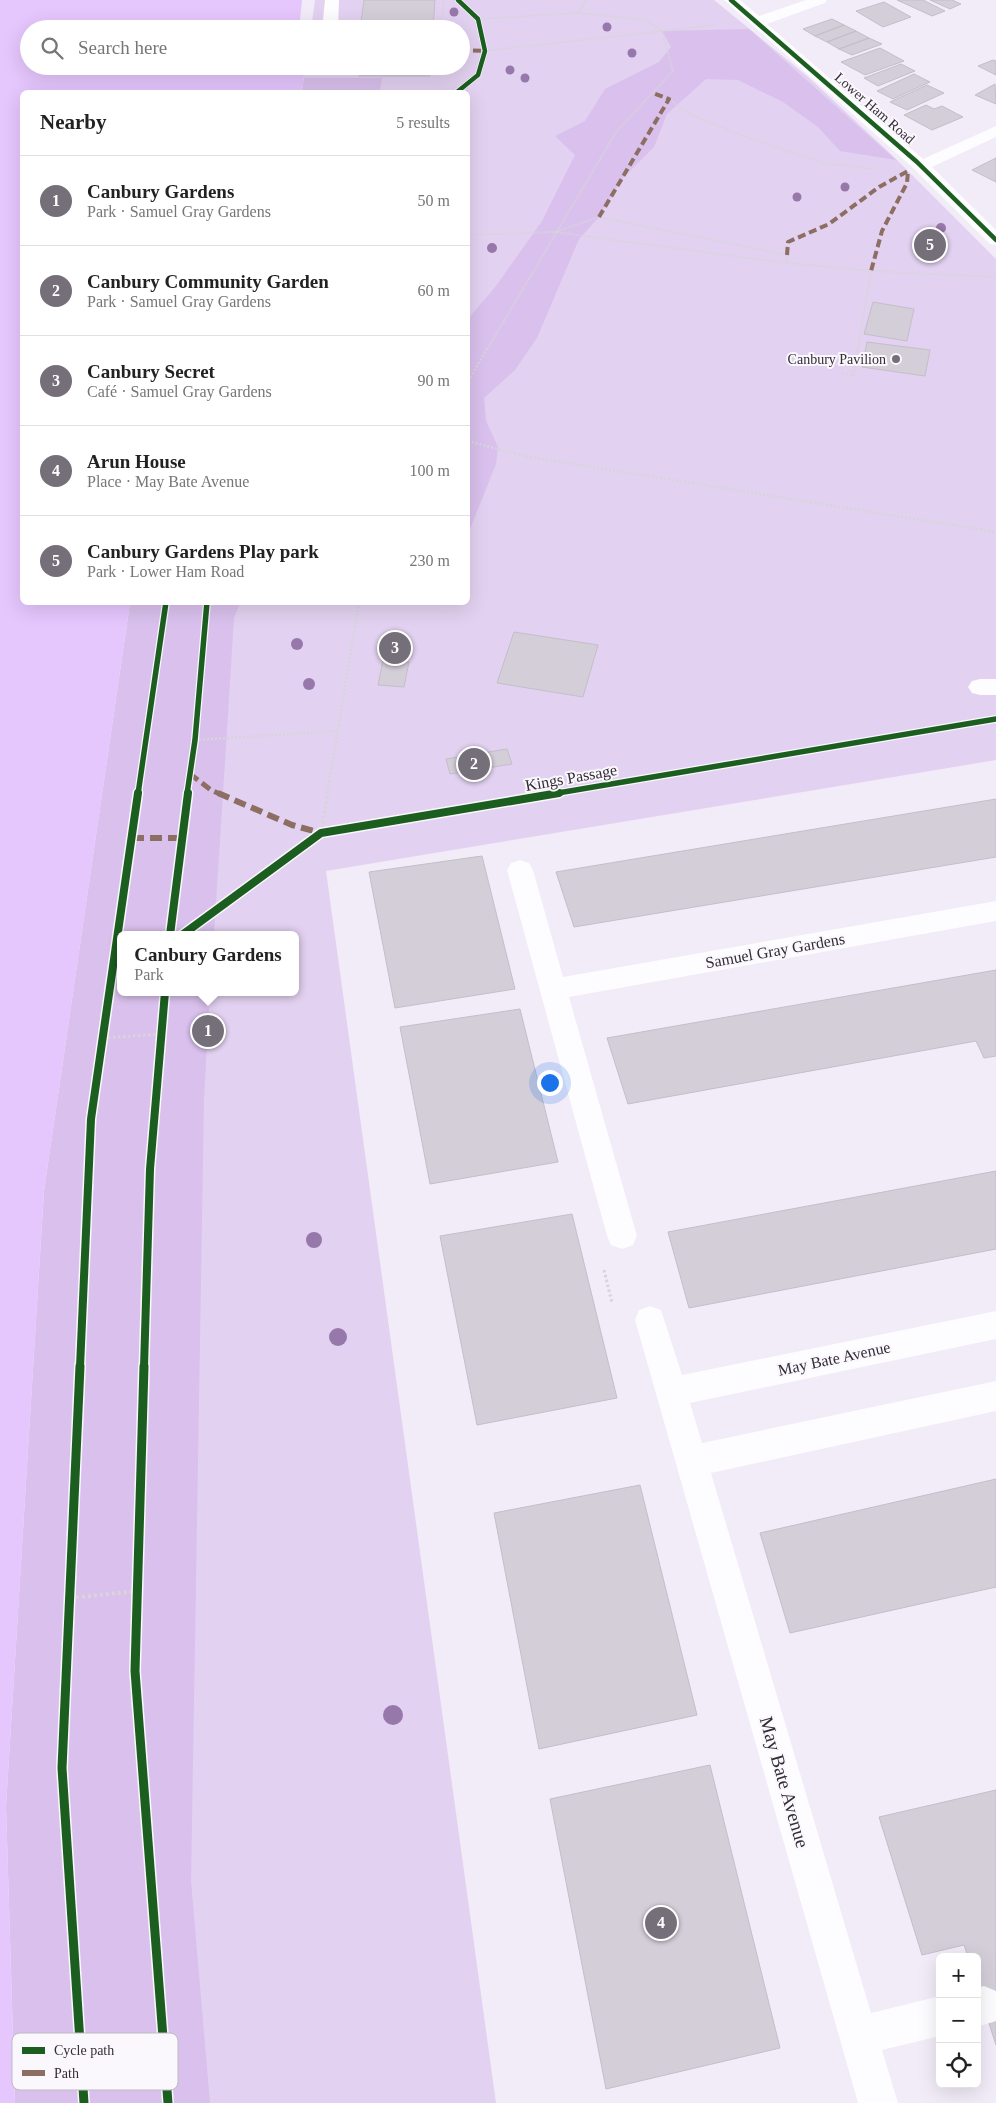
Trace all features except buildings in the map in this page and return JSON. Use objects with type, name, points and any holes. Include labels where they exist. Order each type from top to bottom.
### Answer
[{"type":"street","points":[[331,20],[332,0]]},
{"type":"street","name":"Lower Ham Road","points":[[731,0],[919,164],[996,240]]},
{"type":"street","points":[[755,20],[820,0]]},
{"type":"street","points":[[919,164],[996,131]]},
{"type":"street","points":[[520,870],[622,1236]]},
{"type":"street","name":"Samuel Gray Gardens","points":[[554,989],[996,911]]},
{"type":"street","name":"May Bate Avenue","points":[[650,1320],[878,2103]]},
{"type":"street","name":"May Bate Avenue","points":[[671,1392],[996,1324]]},
{"type":"street","points":[[691,1461],[996,1396]]},
{"type":"street","points":[[858,2036],[936,2017]]},
{"type":"path","points":[[442,20],[444,0]]},
{"type":"path","points":[[578,13],[586,0]]},
{"type":"path","points":[[470,378],[616,132],[673,71],[662,31],[645,20],[578,13],[478,23],[471,13]]},
{"type":"path","points":[[483,51],[755,20]]},
{"type":"path","points":[[669,99],[689,114],[754,140],[823,163],[908,171],[919,164]]},
{"type":"path","points":[[555,232],[599,217],[787,254],[786,263]]},
{"type":"path","points":[[470,235],[555,232],[786,263],[871,271],[996,277]]},
{"type":"path","points":[[842,373],[853,376],[871,271]]},
{"type":"path","points":[[470,442],[524,456],[996,532]]},
{"type":"path","points":[[321,833],[359,605]]},
{"type":"path","points":[[196,730],[194,744],[338,732]]},
{"type":"path","points":[[313,838],[321,833],[330,831]]},
{"type":"path","points":[[101,1047],[104,1029]]},
{"type":"path","points":[[103,1038],[162,1030],[161,1044]]},
{"type":"path","points":[[622,1236],[599,1249],[614,1309],[650,1320]]},
{"type":"path","points":[[137,1581],[137,1600]]},
{"type":"path","points":[[70,1588],[70,1607]]},
{"type":"path","points":[[70,1598],[137,1591]]},
{"type":"shaded area","points":[[0,0],[315,0],[312,20],[20,20],[20,75],[304,75],[302,90],[20,90],[20,605],[130,605],[44,1191],[6,1806],[13,2033],[12,2090],[15,2090],[15,2103],[0,2103]]},
{"type":"shaded area","points":[[315,0],[714,0],[807,76],[894,157],[996,259],[996,760],[326,871],[496,2103],[15,2103],[16,2090],[178,2090],[178,2033],[20,2033],[130,605],[470,605],[470,90],[302,90],[304,75],[470,75],[470,20],[312,20]]},
{"type":"shaded area","points":[[749,29],[896,160],[840,151],[818,127],[783,102],[738,80],[706,79],[667,114],[654,147],[622,179],[599,217],[579,239],[537,338],[515,370],[484,398],[486,421],[498,447],[496,464],[470,529],[470,317],[496,286],[542,221],[575,155],[555,136],[585,121],[605,89],[659,62],[671,47],[662,31]]},
{"type":"shaded area","points":[[304,78],[382,78],[380,90],[302,90]]},
{"type":"shaded area","points":[[130,605],[239,605],[234,618],[214,931],[117,931],[117,996],[210,996],[204,1099],[191,1881],[210,2103],[15,2103],[15,2090],[178,2090],[178,2033],[13,2033],[6,1806],[44,1191]]},
{"type":"pier","points":[[302,0],[315,0],[312,20],[300,20]]},
{"type":"marked path","points":[[470,50],[485,51]]},
{"type":"marked path","points":[[599,217],[669,99],[653,93]]},
{"type":"marked path","points":[[787,255],[788,242],[829,224],[879,187],[908,171],[907,183],[882,231],[871,271]]},
{"type":"marked path","points":[[190,774],[211,790],[292,825],[321,833]]},
{"type":"marked path","points":[[132,838],[181,838]]},
{"type":"cycle path","points":[[458,0],[478,19],[485,51],[478,75],[459,90]]},
{"type":"cycle path","points":[[731,0],[917,162],[996,240]]},
{"type":"cycle path","points":[[118,931],[166,605]]},
{"type":"cycle path","points":[[170,931],[177,867],[195,740],[207,605]]},
{"type":"cycle path","name":"Kings Passage","points":[[187,931],[321,833],[996,719]]},
{"type":"cycle path","points":[[79,2033],[62,1768],[91,1119],[117,940]]},
{"type":"cycle path","points":[[163,2033],[135,1671],[150,1169],[165,996]]},
{"type":"cycle path","points":[[83,2090],[84,2103]]},
{"type":"cycle path","points":[[167,2090],[168,2103]]},
{"type":"place","name":"Canbury Gardens Play park","points":[[930,245]]},
{"type":"place","name":"Canbury Pavilion","points":[[896,359]]},
{"type":"place","name":"Canbury Secret","points":[[395,648]]},
{"type":"place","name":"Canbury Community Garden","points":[[474,764]]},
{"type":"place","name":"Canbury Gardens","points":[[208,1031]]},
{"type":"place","name":"Arun House","points":[[661,1923]]}]
